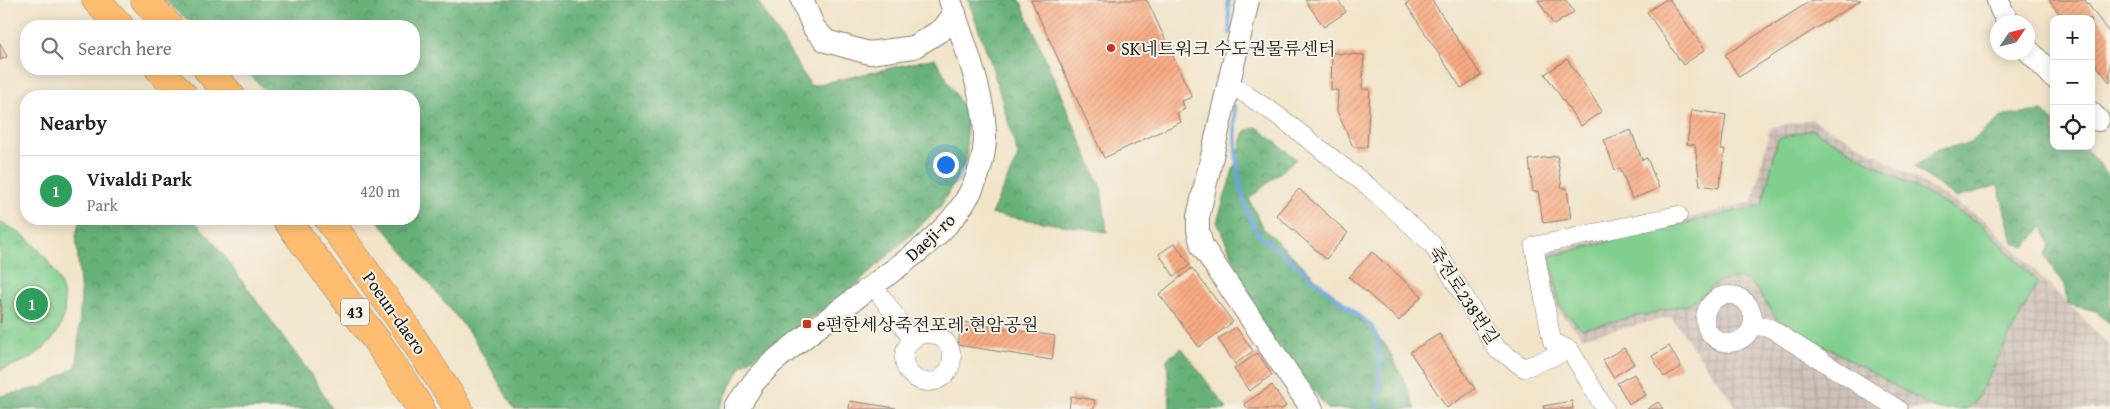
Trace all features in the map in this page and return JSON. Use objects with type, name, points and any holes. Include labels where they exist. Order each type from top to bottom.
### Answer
[{"type":"highway","points":[[96,0],[114,20]]},
{"type":"highway","points":[[144,0],[163,20]]},
{"type":"highway","points":[[165,75],[178,90]]},
{"type":"highway","points":[[212,75],[226,90]]},
{"type":"highway","name":"Poeun-daero","points":[[290,225],[379,344],[421,409]]},
{"type":"highway","name":"Poeun-daero","points":[[332,225],[403,323],[459,409]]},
{"type":"street","points":[[802,0],[814,28],[826,41],[869,53],[914,47],[943,29],[952,7]]},
{"type":"street","points":[[1248,0],[1237,54],[1234,87],[1198,217],[1198,230],[1202,246],[1312,409]]},
{"type":"street","points":[[1998,0],[2004,15]]},
{"type":"street","name":"Daeji-ro","points":[[737,409],[754,383],[772,363],[915,253],[949,222],[964,203],[983,159],[985,132],[982,103],[952,7]]},
{"type":"street","points":[[2035,57],[2050,73]]},
{"type":"street","name":"죽전로238번길","points":[[1234,87],[1277,115],[1369,187],[1432,244],[1496,348],[1524,368],[1570,350]]},
{"type":"street","points":[[1605,409],[1570,350],[1552,341],[1534,246],[1678,215]]},
{"type":"street","points":[[873,285],[912,339]]},
{"type":"street","points":[[1752,325],[1770,328],[1898,409]]},
{"type":"street","points":[[926,333],[951,338],[953,354],[950,369],[940,380],[925,382],[918,380],[906,369],[904,353],[912,339],[926,333]]},
{"type":"shaded area","points":[[1811,119],[1869,150],[1986,221],[2110,346],[2110,409],[1738,409],[1671,317],[1583,337],[1550,302],[1541,254],[1753,202],[1770,128]]},
{"type":"green space","points":[[164,0],[757,0],[811,86],[935,58],[966,113],[967,160],[940,207],[850,291],[741,366],[719,409],[514,409],[473,337],[382,225],[420,225],[420,90],[265,90],[250,75],[420,75],[420,20],[188,20]]},
{"type":"green space","points":[[968,0],[1020,0],[1101,188],[1107,232],[991,214],[1018,156],[992,66]]},
{"type":"green space","points":[[2042,111],[2050,118],[2050,150],[2086,150],[2097,160],[2110,179],[2110,324],[2096,311],[2068,304],[2064,285],[2045,256],[2050,245],[2043,226],[2025,247],[2013,243],[1998,185],[1956,198],[1914,167],[1937,150],[1970,143],[2004,115]]},
{"type":"green space","points":[[1257,127],[1296,159],[1249,199],[1262,227],[1385,344],[1416,409],[1328,409],[1263,325],[1217,222],[1245,131]]},
{"type":"green space","points":[[1811,129],[1981,224],[2038,282],[1975,402],[1966,409],[1936,409],[1777,319],[1756,288],[1746,279],[1725,280],[1718,283],[1686,305],[1582,329],[1560,307],[1550,256],[1762,205],[1778,139]]},
{"type":"green space","points":[[0,222],[24,236],[49,263],[58,277],[63,292],[64,308],[61,323],[53,338],[39,352],[0,370]]},
{"type":"green space","points":[[78,225],[198,225],[209,236],[314,379],[332,409],[0,409],[0,396],[43,387],[77,366],[81,296],[76,235]]},
{"type":"green space","points":[[1182,348],[1227,409],[1170,409],[1167,359]]},
{"type":"building","name":"SK네트워크 수도권물류센터","points":[[1031,0],[1147,0],[1192,97],[1182,101],[1185,109],[1177,113],[1181,122],[1104,158]]},
{"type":"building","points":[[1305,0],[1338,0],[1346,12],[1324,27]]},
{"type":"building","points":[[1411,0],[1432,0],[1481,75],[1461,88],[1406,4]]},
{"type":"building","points":[[1538,0],[1566,0],[1574,12],[1554,25]]},
{"type":"building","points":[[1665,0],[1670,0],[1705,50],[1683,65],[1647,12]]},
{"type":"building","points":[[1812,0],[1861,0],[1739,77],[1725,55]]},
{"type":"building","points":[[2049,0],[2085,0],[2110,34],[2110,83],[2095,63],[2095,15],[2060,15]]},
{"type":"building","points":[[0,43],[7,57],[0,60]]},
{"type":"building","points":[[1332,53],[1364,55],[1362,89],[1370,89],[1367,147],[1353,147],[1337,111],[1338,90],[1331,90]]},
{"type":"building","points":[[1567,59],[1602,111],[1581,126],[1545,74]]},
{"type":"building","points":[[1692,110],[1726,115],[1721,149],[1725,149],[1719,188],[1700,185],[1695,145],[1687,144]]},
{"type":"building","points":[[1631,130],[1642,160],[1647,158],[1659,188],[1632,199],[1620,168],[1615,170],[1604,140]]},
{"type":"building","points":[[1557,156],[1562,188],[1567,188],[1571,219],[1543,223],[1538,191],[1533,192],[1529,160]]},
{"type":"building","points":[[1299,189],[1348,233],[1326,259],[1276,215]]},
{"type":"building","points":[[1175,243],[1190,265],[1174,276],[1159,254]]},
{"type":"building","points":[[1372,252],[1422,296],[1399,321],[1349,277]]},
{"type":"building","points":[[1192,268],[1233,322],[1199,347],[1159,294]]},
{"type":"building","points":[[0,299],[2,308],[1,323],[0,323]]},
{"type":"building","points":[[962,322],[1055,336],[1052,360],[958,345]]},
{"type":"building","points":[[1236,327],[1253,351],[1235,364],[1218,339]]},
{"type":"building","points":[[1439,334],[1475,389],[1447,408],[1410,352]]},
{"type":"building","points":[[1669,346],[1681,367],[1664,377],[1652,356]]},
{"type":"building","points":[[1624,348],[1634,364],[1613,377],[1603,360]]},
{"type":"building","points":[[1258,353],[1272,375],[1249,391],[1234,369]]},
{"type":"building","points":[[1634,374],[1646,395],[1629,404],[1617,383]]},
{"type":"building","points":[[1272,385],[1286,406],[1282,409],[1248,409],[1244,404]]},
{"type":"building","points":[[1071,396],[1095,400],[1094,409],[1069,409]]},
{"type":"building","points":[[850,401],[896,408],[849,409]]},
{"type":"building","points":[[1572,401],[1573,409],[1544,409],[1543,406]]},
{"type":"building","points":[[1658,402],[1663,409],[1647,409]]},
{"type":"waterway","points":[[1228,0],[1230,33]]},
{"type":"waterway","points":[[1234,106],[1238,172],[1250,219],[1258,234],[1372,327],[1379,347],[1380,357],[1378,409]]},
{"type":"place","name":"SK네트워크 수도권물류센터","points":[[1111,48]]},
{"type":"place","name":"Vivaldi Park","points":[[32,304]]},
{"type":"place","name":"e편한세상죽전포레.현암공원","points":[[807,324]]}]
